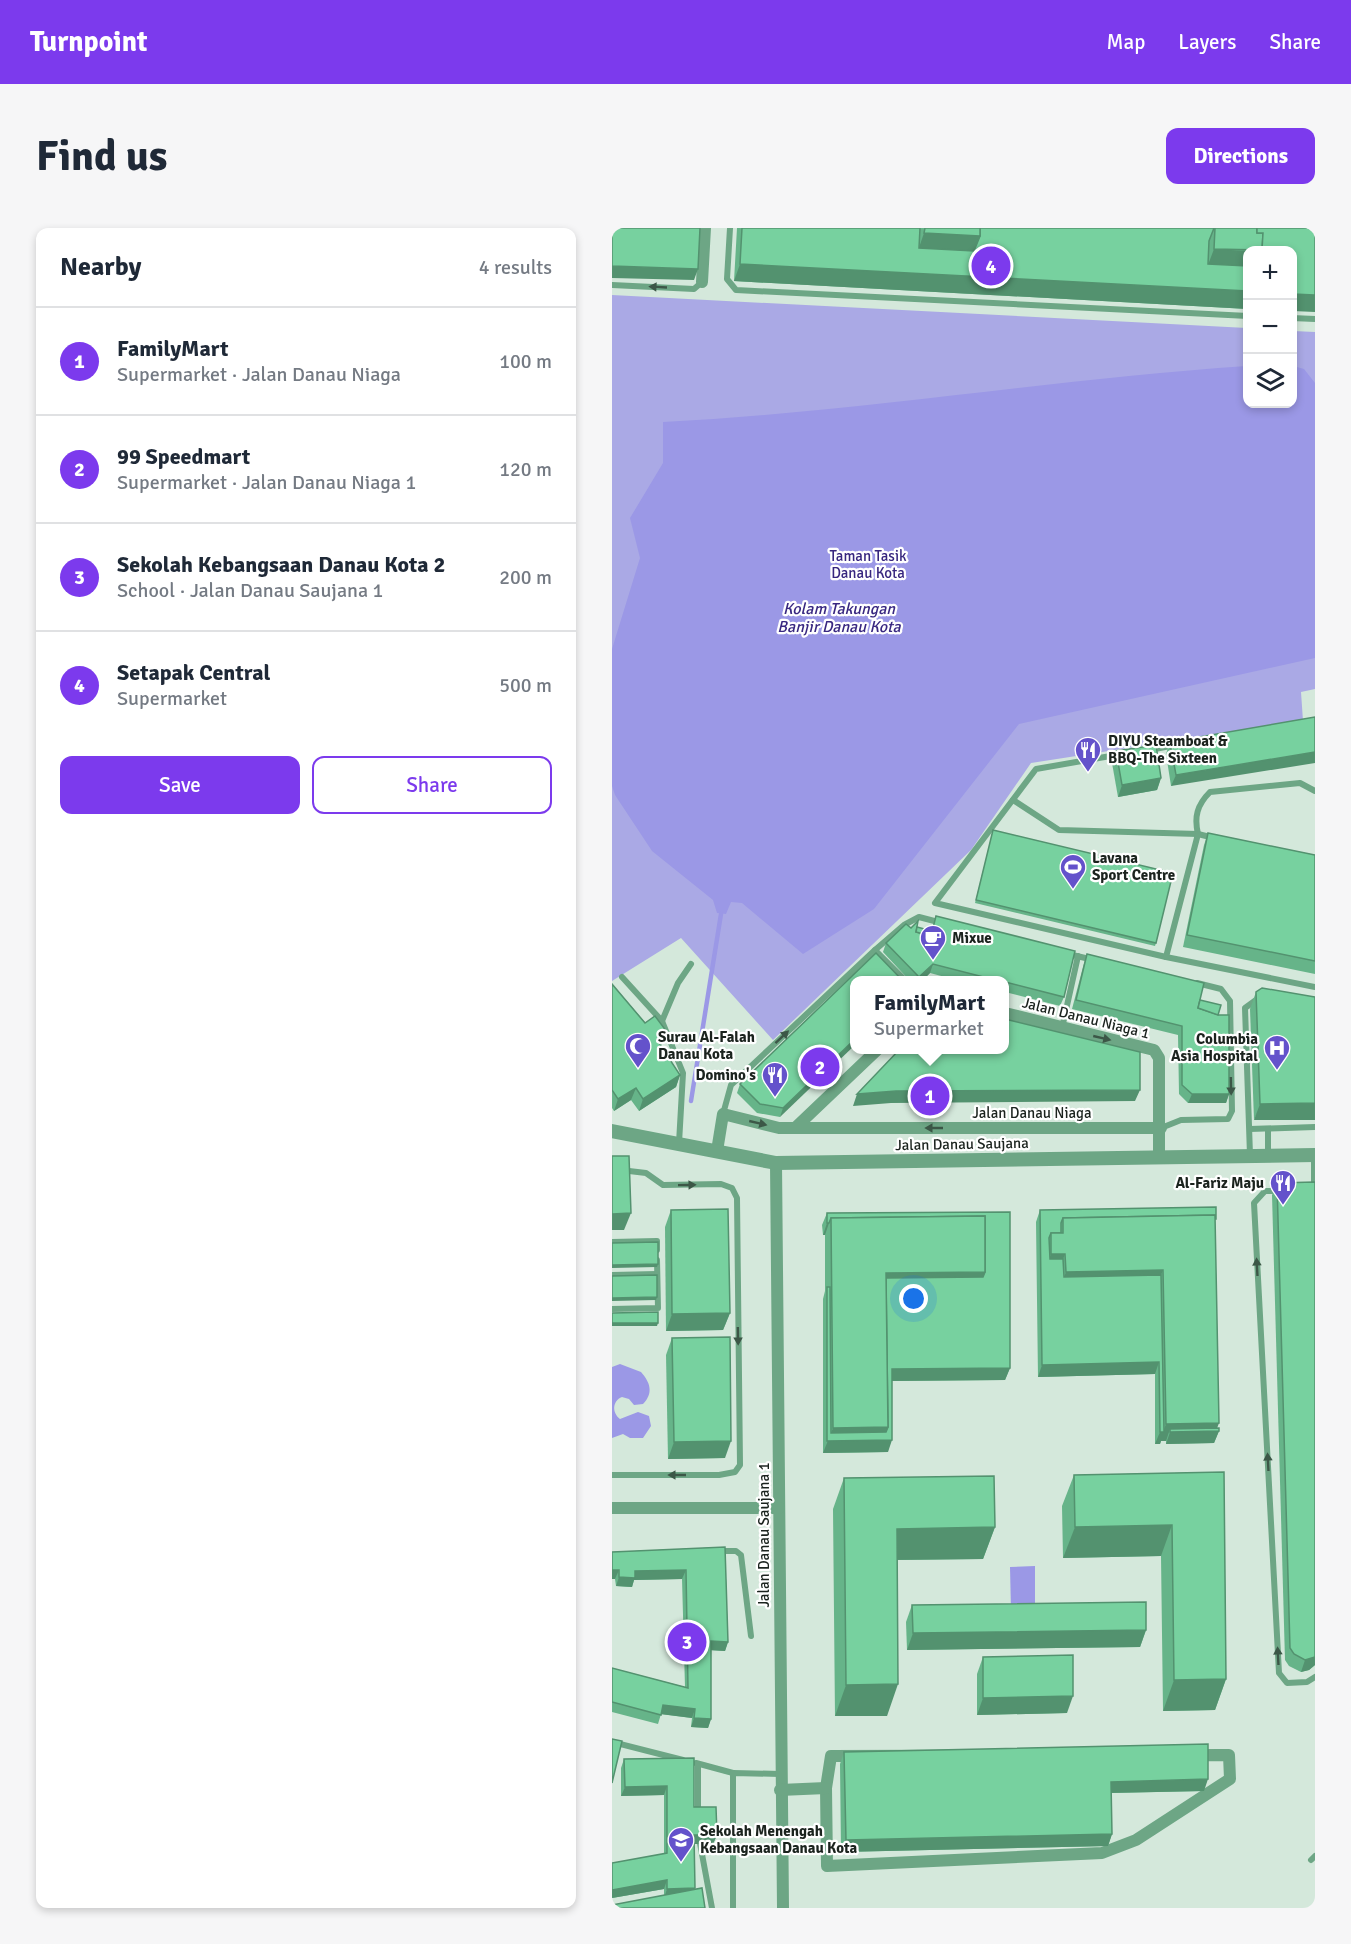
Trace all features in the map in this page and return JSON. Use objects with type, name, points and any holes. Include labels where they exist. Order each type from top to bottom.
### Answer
[{"type":"street","points":[[692,228],[705,228],[702,282]]},
{"type":"street","name":"Jalan Danau Niaga 1","points":[[1009,1014],[1154,1050],[1159,1058],[1161,1128]]},
{"type":"street","points":[[795,1128],[873,1054]]},
{"type":"street","points":[[717,1151],[723,1114]]},
{"type":"street","name":"Jalan Danau Niaga","points":[[723,1114],[779,1128],[1161,1128]]},
{"type":"street","points":[[1158,1157],[1161,1128]]},
{"type":"street","name":"Jalan Danau Saujana","points":[[612,1131],[776,1163],[1314,1155]]},
{"type":"street","name":"Jalan Danau Saujana 1","points":[[776,1163],[780,1790],[783,1908]]},
{"type":"street","points":[[612,1508],[779,1508]]},
{"type":"street","points":[[1229,1755],[1230,1779],[1136,1840],[1102,1852],[827,1866],[826,1788],[831,1756],[1229,1755]]},
{"type":"street","points":[[780,1790],[826,1788]]},
{"type":"lane","points":[[730,228],[727,279],[736,290],[1243,316]]},
{"type":"lane","points":[[612,285],[694,289],[702,282]]},
{"type":"lane","points":[[1297,318],[1315,319]]},
{"type":"lane","points":[[1141,751],[1187,743]]},
{"type":"lane","points":[[1129,753],[1036,769],[935,903],[1166,957],[1315,987]]},
{"type":"lane","points":[[1166,957],[1198,834],[1195,822],[1199,803],[1210,792],[1300,783],[1315,791]]},
{"type":"lane","points":[[1013,800],[1059,830],[1198,834],[1221,839]]},
{"type":"lane","points":[[723,1114],[731,1085],[904,925],[919,917],[953,926]]},
{"type":"lane","points":[[875,950],[900,976]]},
{"type":"lane","points":[[1055,951],[1100,961]]},
{"type":"lane","points":[[1062,1028],[1078,956]]},
{"type":"lane","points":[[662,1021],[678,983],[691,964]]},
{"type":"lane","points":[[622,977],[662,1021],[683,1073],[679,1144]]},
{"type":"lane","points":[[1161,1128],[1181,1120],[1228,1119],[1232,1111],[1230,1001],[1221,989],[1188,981]]},
{"type":"lane","points":[[1250,1156],[1245,1008],[1256,1000],[1265,1002]]},
{"type":"lane","points":[[1250,1129],[1315,1127]]},
{"type":"lane","points":[[1268,1129],[1268,1155]]},
{"type":"lane","points":[[1304,1190],[1315,1190],[1314,1155]]},
{"type":"lane","points":[[612,1168],[646,1173],[663,1185],[721,1184],[732,1188],[737,1198],[740,1465],[735,1472],[719,1475],[612,1475]]},
{"type":"lane","points":[[1294,1190],[1265,1191],[1254,1203],[1279,1673],[1287,1683],[1307,1682],[1315,1677]]},
{"type":"lane","points":[[612,1242],[657,1241],[657,1308],[612,1309]]},
{"type":"lane","points":[[612,1275],[657,1274]]},
{"type":"lane","points":[[713,1551],[735,1551],[741,1555],[751,1636]]},
{"type":"lane","points":[[612,1742],[733,1773],[780,1774]]},
{"type":"lane","points":[[698,1764],[698,1819]]},
{"type":"lane","points":[[733,1773],[733,1908]]},
{"type":"lane","points":[[698,1830],[699,1851],[712,1908]]},
{"type":"green space","name":"Kolam Takungan Banjir Danau Kota","points":[[612,295],[1243,328],[1243,408],[1297,408],[1297,331],[1315,332],[1315,689],[1301,692],[1303,721],[1031,763],[971,850],[773,1040],[681,938],[612,981]]},
{"type":"water","name":"Kolam Takungan Banjir Danau Kota","points":[[1243,366],[1243,408],[1297,408],[1297,367],[1304,369],[1315,383],[1315,658],[1019,724],[874,909],[803,954],[742,903],[731,902],[726,914],[717,913],[713,900],[652,851],[615,795],[612,786],[612,649],[640,558],[630,518],[663,463],[663,422],[810,411]]},
{"type":"water","points":[[620,1364],[641,1372],[647,1380],[650,1392],[643,1404],[634,1405],[629,1399],[622,1397],[616,1401],[614,1407],[620,1419],[638,1412],[649,1416],[651,1426],[643,1438],[630,1438],[623,1434],[612,1438],[612,1367]]},
{"type":"water","points":[[1035,1566],[1035,1609],[1011,1611],[1010,1567]]},
{"type":"building","points":[[612,228],[700,228],[698,269],[612,266]]},
{"type":"building","points":[[742,228],[920,228],[919,248],[974,251],[980,236],[980,228],[1214,228],[1209,241],[1208,264],[1243,266],[1243,291],[740,264]]},
{"type":"building","points":[[925,228],[980,228],[980,236],[924,233]]},
{"type":"building","points":[[1215,228],[1257,228],[1257,233],[1263,233],[1262,246],[1243,246],[1243,250],[1214,249]]},
{"type":"building","points":[[1257,228],[1315,228],[1315,295],[1297,294],[1297,246],[1262,246],[1263,233],[1257,233]]},
{"type":"building","points":[[1315,717],[1315,752],[1176,775],[1170,742]]},
{"type":"building","points":[[1156,745],[1161,778],[1122,785],[1116,751]]},
{"type":"building","name":"Lavana Sport Centre","points":[[993,830],[1173,873],[1156,943],[976,900]]},
{"type":"building","points":[[1208,833],[1315,855],[1315,961],[1187,935]]},
{"type":"building","points":[[936,916],[1075,951],[1064,997],[1009,983],[1009,976],[980,976],[933,964],[918,976],[886,943],[906,924],[911,928],[918,921],[916,932],[931,936]]},
{"type":"building","points":[[917,927],[932,931],[931,936],[916,932]]},
{"type":"building","points":[[876,953],[898,976],[852,976]]},
{"type":"building","points":[[1087,954],[1204,983],[1198,1008],[1219,1015],[1229,1015],[1229,1094],[1192,1094],[1182,1085],[1182,1026],[1076,1000]]},
{"type":"building","points":[[850,978],[850,1044],[783,1108],[760,1104],[740,1084]]},
{"type":"building","name":"Surau Al-Falah Danau Kota","points":[[612,984],[645,1023],[655,1016],[667,1032],[657,1040],[680,1075],[643,1099],[636,1088],[618,1099],[612,1090]]},
{"type":"building","points":[[1262,988],[1315,997],[1315,1103],[1260,1104],[1256,992]]},
{"type":"building","points":[[1200,1000],[1221,1005],[1218,1015],[1198,1008]]},
{"type":"building","points":[[1009,1020],[1140,1052],[1140,1090],[896,1091],[857,1094],[895,1054],[1009,1054]]},
{"type":"building","points":[[612,1156],[629,1156],[631,1213],[612,1214]]},
{"type":"building","points":[[1315,1182],[1315,1657],[1305,1660],[1294,1654],[1290,1648],[1277,1183]]},
{"type":"building","points":[[1216,1207],[1216,1219],[1215,1215],[1063,1218],[1061,1233],[1051,1233],[1049,1238],[1050,1259],[1063,1259],[1064,1277],[1161,1275],[1164,1432],[1160,1432],[1159,1362],[1042,1365],[1040,1210]]},
{"type":"building","points":[[728,1209],[730,1313],[672,1314],[671,1210]]},
{"type":"building","points":[[1010,1212],[1010,1368],[892,1369],[892,1440],[827,1441],[827,1287],[830,1287],[831,1433],[886,1432],[888,1427],[886,1278],[983,1277],[985,1272],[985,1216],[831,1218],[827,1223],[827,1213]]},
{"type":"building","points":[[1215,1215],[1219,1423],[1166,1424],[1163,1270],[1066,1272],[1065,1254],[1051,1254],[1051,1233],[1063,1233],[1063,1218]]},
{"type":"building","points":[[985,1216],[985,1272],[886,1273],[888,1427],[833,1428],[831,1218]]},
{"type":"building","points":[[658,1242],[658,1264],[612,1265],[612,1243]]},
{"type":"building","points":[[657,1275],[657,1297],[612,1298],[612,1276]]},
{"type":"building","points":[[658,1312],[658,1323],[612,1323],[612,1313]]},
{"type":"building","points":[[730,1337],[731,1441],[674,1442],[672,1338]]},
{"type":"building","points":[[1219,1428],[1219,1431],[1170,1432],[1170,1429]]},
{"type":"building","points":[[1224,1472],[1226,1679],[1174,1680],[1172,1525],[1075,1527],[1074,1475]]},
{"type":"building","points":[[994,1476],[995,1527],[897,1529],[898,1684],[846,1685],[844,1478]]},
{"type":"building","points":[[725,1547],[728,1642],[711,1641],[711,1719],[694,1718],[695,1709],[663,1705],[661,1715],[612,1702],[612,1668],[688,1688],[686,1570],[635,1571],[635,1578],[619,1577],[619,1570],[612,1570],[612,1552]]},
{"type":"building","points":[[1146,1602],[1146,1630],[913,1633],[912,1605]]},
{"type":"building","points":[[1073,1655],[1073,1696],[983,1698],[983,1657]]},
{"type":"building","points":[[612,1739],[622,1741],[612,1783]]},
{"type":"building","points":[[1208,1744],[1208,1779],[1111,1782],[1112,1834],[846,1840],[844,1752]]},
{"type":"building","points":[[694,1758],[694,1807],[716,1807],[717,1835],[694,1835],[695,1888],[667,1889],[667,1880],[612,1890],[612,1863],[667,1853],[667,1786],[625,1787],[624,1759]]},
{"type":"building","points":[[702,1888],[705,1908],[612,1908],[612,1905]]},
{"type":"waterway","points":[[691,1101],[721,914]]},
{"type":"place","name":"Setapak Central","points":[[991,266]]},
{"type":"place","name":"DIYU Steamboat & BBQ-The Sixteen","points":[[1088,773]]},
{"type":"place","name":"Lavana Sport Centre","points":[[1073,890]]},
{"type":"place","name":"Mixue","points":[[933,961]]},
{"type":"place","name":"99 Speedmart","points":[[820,1067]]},
{"type":"place","name":"Surau Al-Falah Danau Kota","points":[[638,1069]]},
{"type":"place","name":"Columbia Asia Hospital","points":[[1277,1071]]},
{"type":"place","name":"FamilyMart","points":[[930,1096]]},
{"type":"place","name":"Domino's","points":[[775,1098]]},
{"type":"place","name":"Al-Fariz Maju","points":[[1283,1206]]},
{"type":"place","name":"Sekolah Kebangsaan Danau Kota 2","points":[[687,1642]]},
{"type":"place","name":"Sekolah Menengah Kebangsaan Danau Kota","points":[[681,1863]]},
{"type":"park label","name":"Taman Tasik Danau Kota","points":[[868,564]]}]
